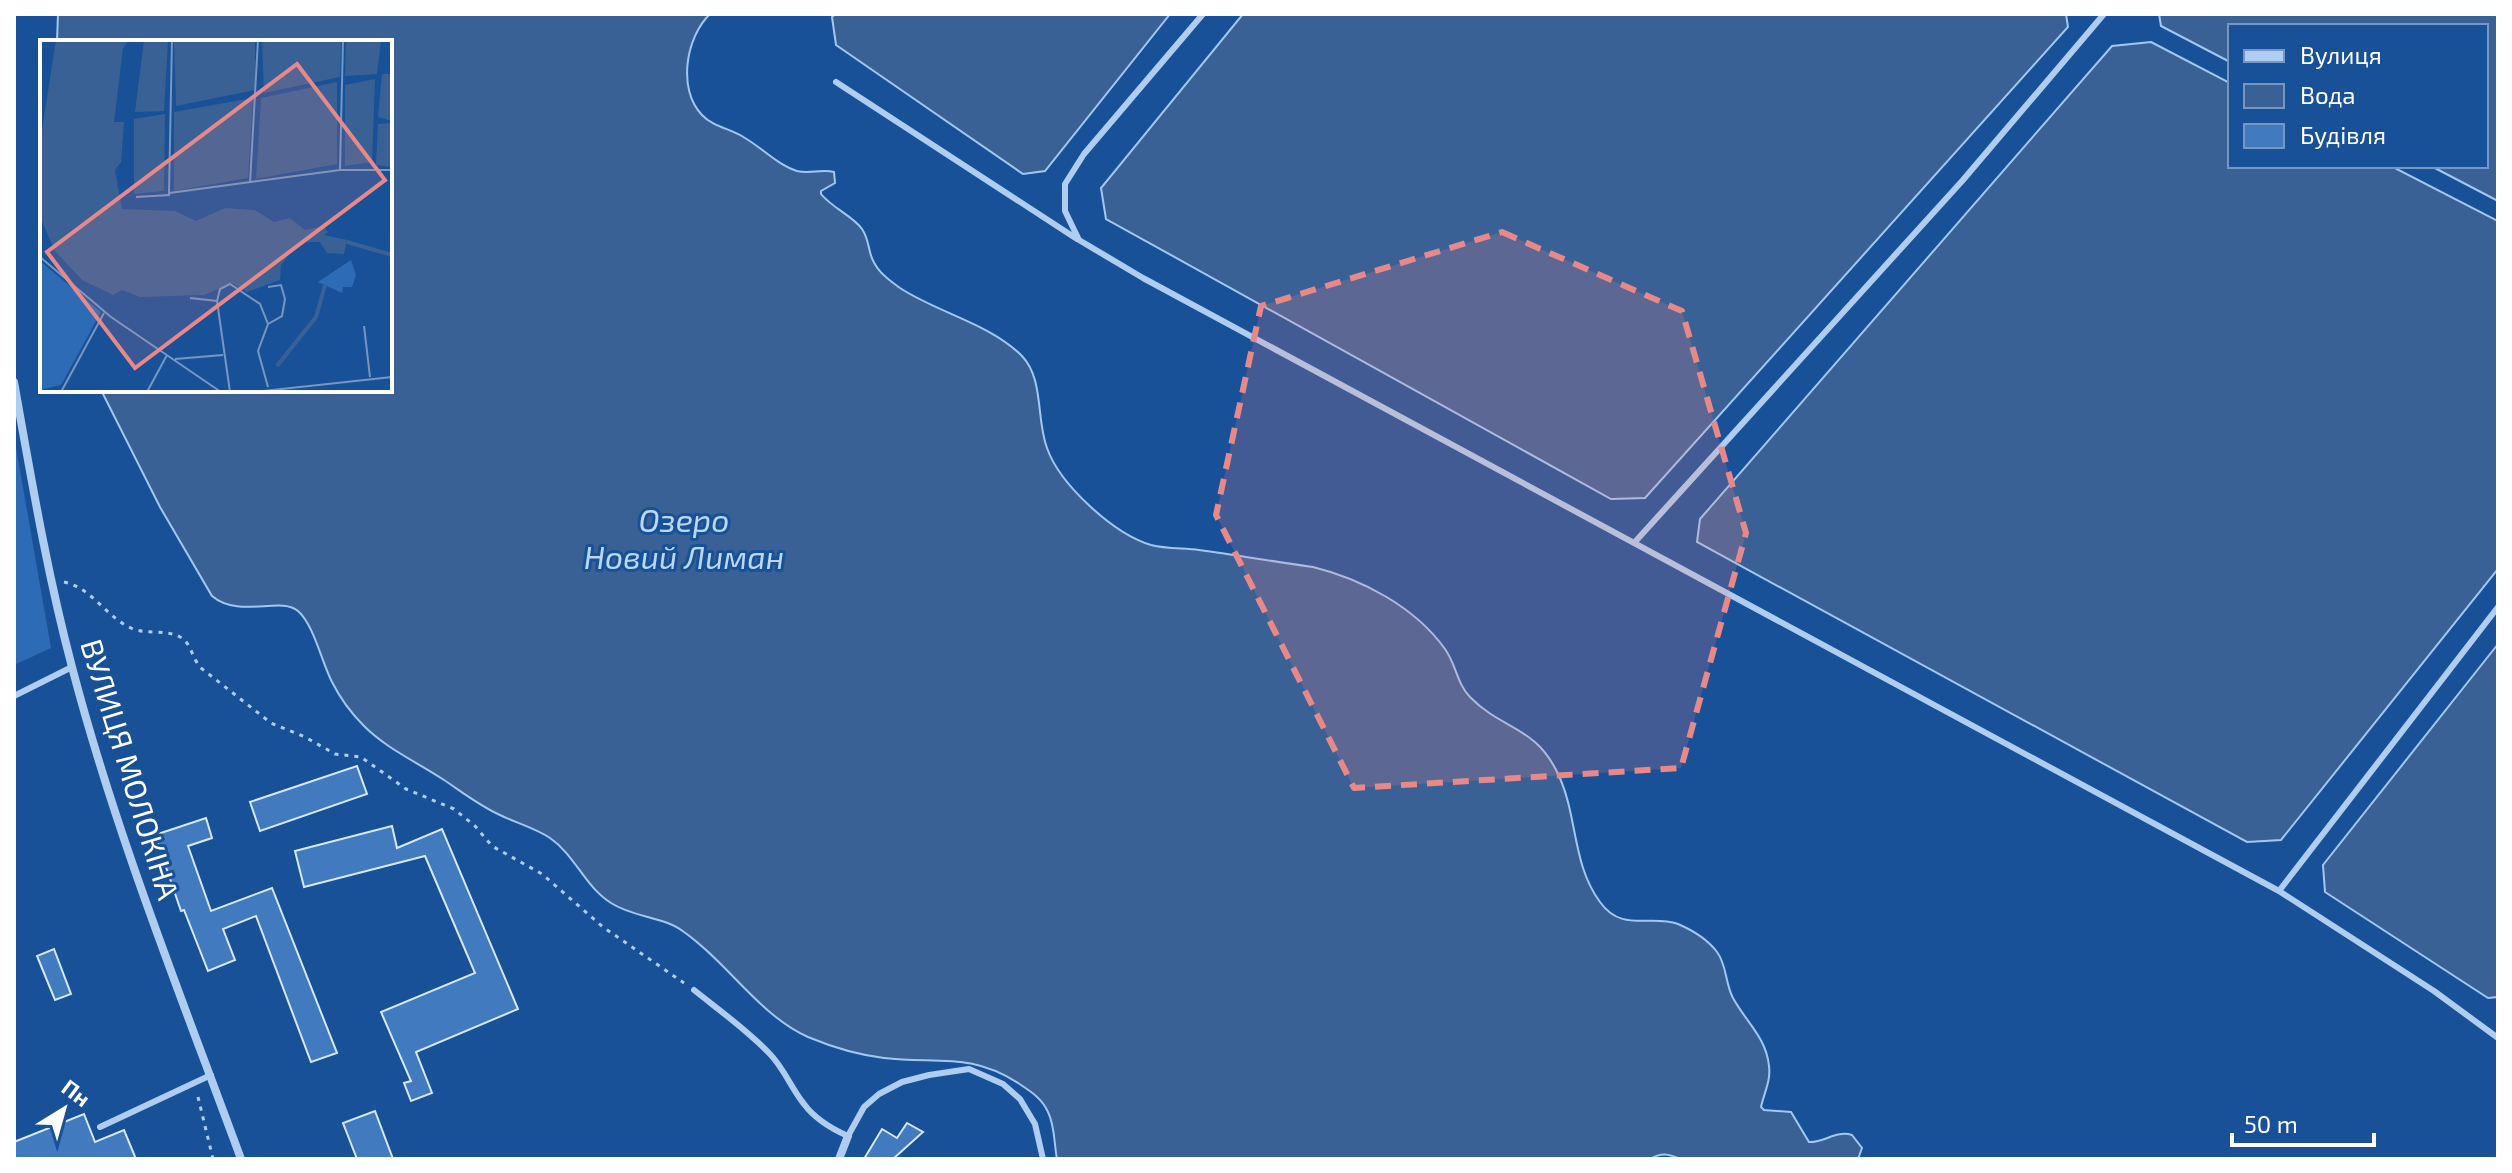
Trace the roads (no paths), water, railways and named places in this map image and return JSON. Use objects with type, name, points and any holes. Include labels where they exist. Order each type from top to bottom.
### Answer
[{"type":"street","name":"ВУЛИЦЯ МОЛОКІНА","points":[[14,382],[52,584],[72,667],[127,847],[241,1159]]},
{"type":"street","points":[[839,1159],[848,1136]]},
{"type":"lane","points":[[1079,240],[1065,211],[1065,184],[1084,154],[1203,14]]},
{"type":"lane","points":[[1634,543],[1963,180],[2104,14]]},
{"type":"lane","points":[[836,82],[1079,240],[1143,278],[2279,891],[2434,991],[2498,1038]]},
{"type":"lane","points":[[2279,891],[2498,607]]},
{"type":"lane","points":[[14,696],[72,667]]},
{"type":"lane","points":[[694,990],[768,1052],[810,1111],[848,1136],[864,1107],[891,1087],[929,1075],[969,1069],[1003,1084],[1020,1099],[1035,1124],[1043,1159]]},
{"type":"lane","points":[[100,1127],[211,1075]]},
{"type":"water","name":"Озеро Новий Лиман","points":[[58,14],[710,14],[695,36],[688,63],[689,91],[702,115],[745,138],[790,168],[802,172],[834,172],[835,183],[821,194],[862,229],[874,263],[885,277],[915,297],[994,335],[1022,356],[1034,376],[1047,448],[1064,477],[1090,506],[1121,530],[1151,545],[1228,554],[1332,572],[1368,587],[1419,620],[1445,649],[1470,697],[1529,738],[1550,759],[1565,792],[1584,872],[1600,902],[1618,917],[1627,920],[1678,924],[1709,943],[1717,952],[1733,998],[1760,1038],[1767,1056],[1769,1077],[1761,1107],[1764,1110],[1791,1112],[1809,1142],[1841,1134],[1852,1135],[1862,1148],[1858,1159],[1681,1159],[1665,1154],[1650,1159],[1057,1159],[1052,1123],[1045,1107],[1031,1092],[1001,1073],[968,1063],[865,1055],[817,1041],[790,1027],[774,1016],[684,932],[611,903],[550,838],[485,807],[373,734],[339,694],[309,625],[298,611],[281,606],[234,606],[212,596],[160,507],[102,392],[392,392],[392,40],[57,40]]},
{"type":"water","points":[[835,14],[1170,14],[1045,171],[1023,174],[836,45],[832,17]]},
{"type":"water","points":[[1243,14],[2066,14],[2068,27],[1645,498],[1611,499],[1106,219],[1101,188]]},
{"type":"water","points":[[2159,14],[2498,14],[2498,201],[2435,168],[2488,168],[2488,24],[2228,24],[2228,61],[2161,26]]},
{"type":"water","points":[[2151,42],[2228,82],[2228,168],[2395,168],[2498,221],[2498,569],[2281,840],[2247,842],[1697,542],[1700,519],[2112,46]]},
{"type":"water","points":[[2498,644],[2498,997],[2488,998],[2325,892],[2323,865]]}]
